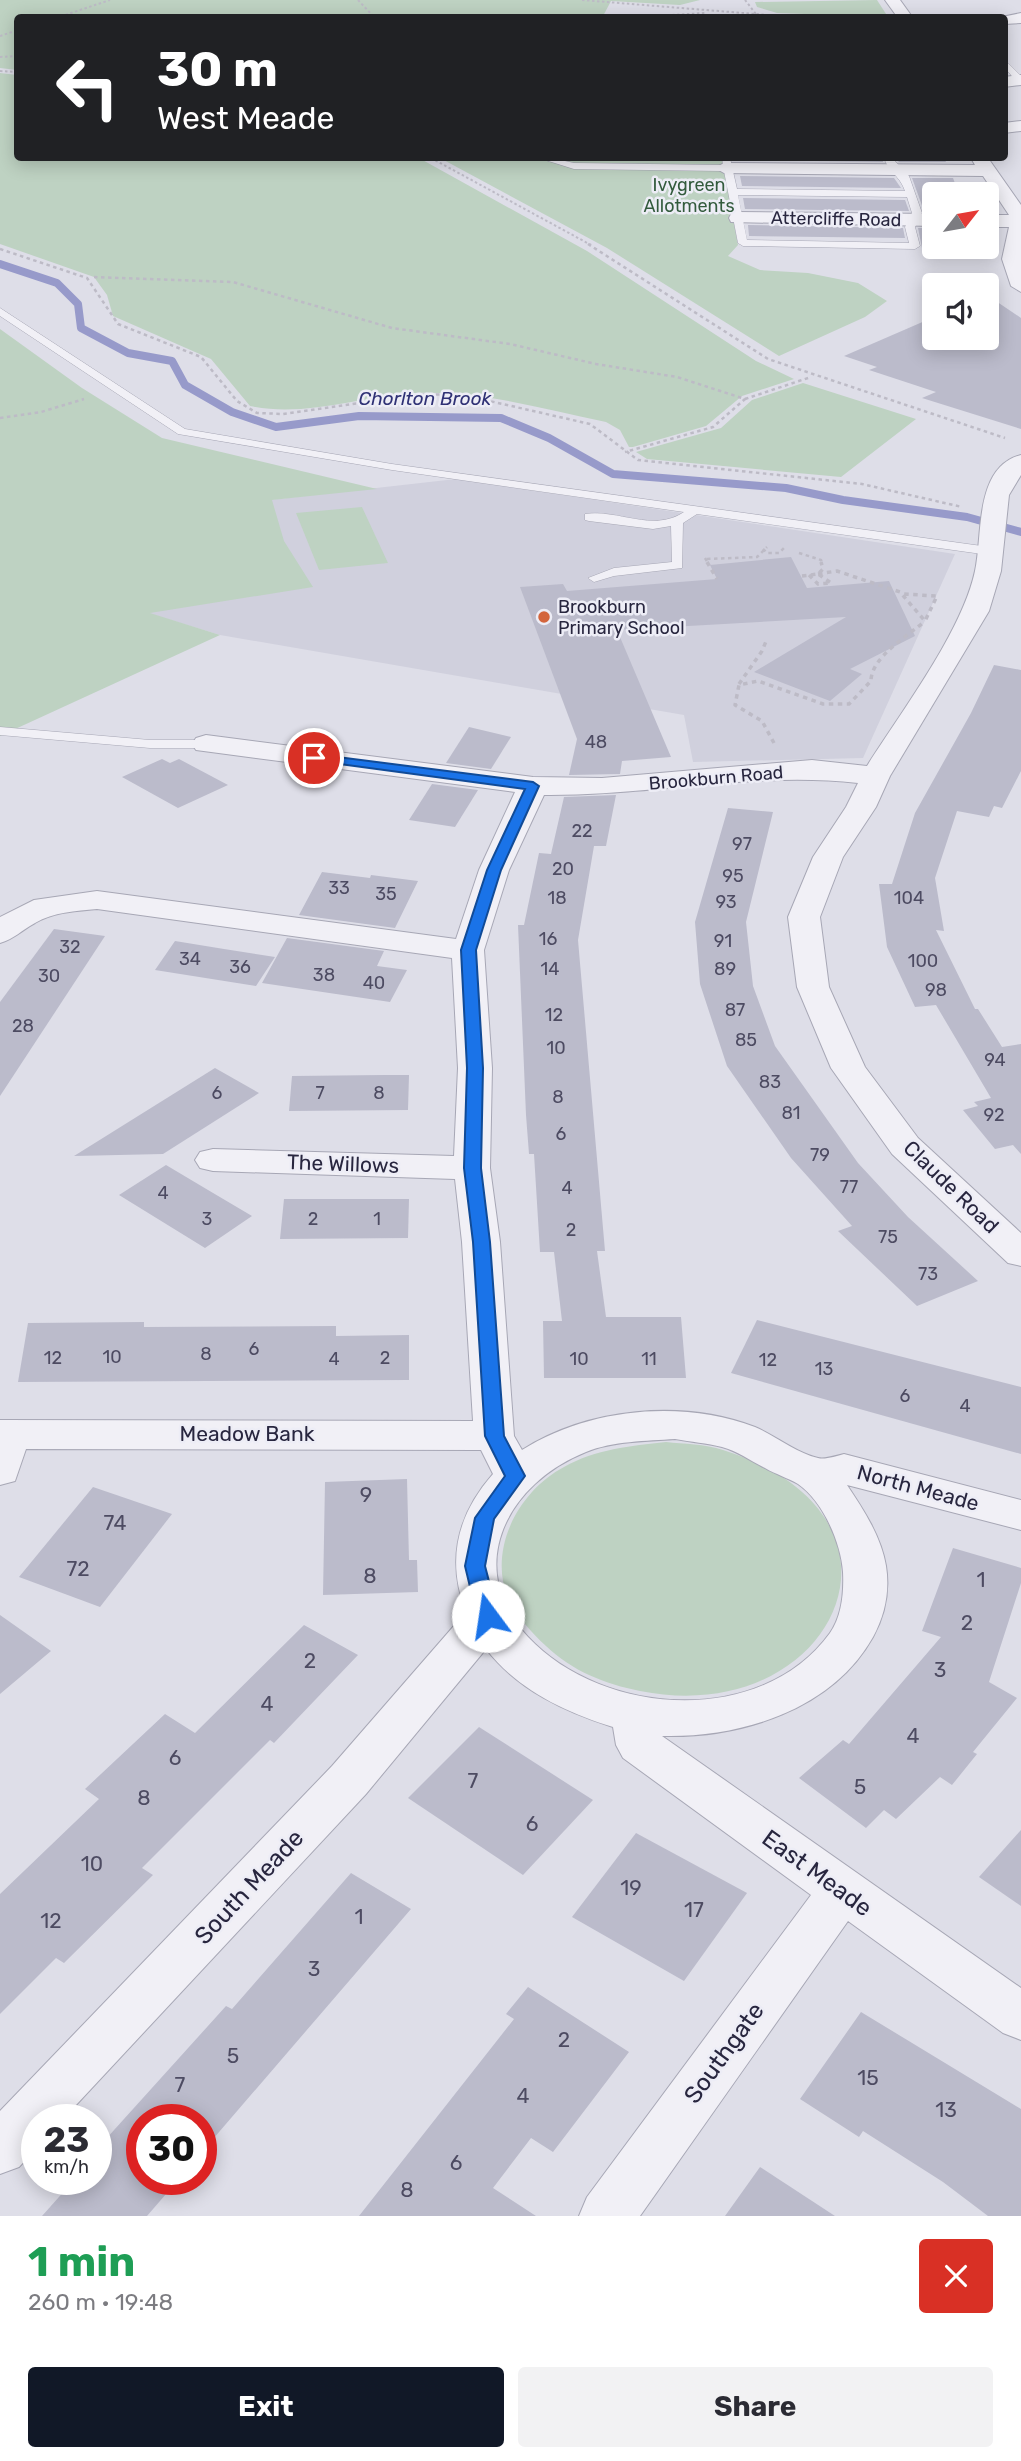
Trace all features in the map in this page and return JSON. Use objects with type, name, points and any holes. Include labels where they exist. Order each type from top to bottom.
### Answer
[{"type":"street","points":[[1015,0],[1021,6]]},
{"type":"street","points":[[726,164],[892,164],[988,171],[1021,183]]},
{"type":"street","points":[[988,171],[1018,211],[1020,221],[1012,259],[1021,286]]},
{"type":"street","name":"Attercliffe Road","points":[[738,218],[922,220]]},
{"type":"street","points":[[999,221],[1020,221]]},
{"type":"street","points":[[876,776],[976,611],[984,592],[993,523],[1003,480],[1016,451]]},
{"type":"street","points":[[993,523],[1021,503]]},
{"type":"street","name":"Brookburn Road","points":[[206,744],[533,786],[603,787],[812,769],[876,776]]},
{"type":"street","name":"Claude Road","points":[[876,776],[861,807],[828,858],[804,917],[813,987],[848,1068],[905,1146],[1021,1254]]},
{"type":"street","points":[[515,1476],[494,1436],[481,1242],[472,1168],[475,1068],[468,950],[494,870],[533,786]]},
{"type":"street","points":[[0,933],[20,915],[71,901],[97,900],[468,950]]},
{"type":"street","name":"The Willows","points":[[213,1160],[472,1168]]},
{"type":"street","points":[[675,1425],[734,1435],[815,1475],[856,1532],[867,1576],[859,1621],[831,1662],[786,1694],[728,1713],[664,1717],[634,1715],[593,1703],[552,1683],[514,1652],[488,1616],[475,1566],[485,1518],[515,1476],[560,1447],[603,1433],[675,1425]]},
{"type":"street","name":"Meadow Bank","points":[[3,1446],[494,1436]]},
{"type":"street","name":"North Meade","points":[[815,1475],[844,1469],[1021,1515]]},
{"type":"street","name":"South Meade","points":[[0,2149],[349,1780],[488,1616]]},
{"type":"street","name":"East Meade","points":[[634,1715],[639,1745],[1021,2017]]},
{"type":"street","name":"Southgate","points":[[607,2216],[842,1891]]},
{"type":"lane","points":[[555,161],[574,166],[726,164],[738,218]]},
{"type":"lane","points":[[892,164],[904,176],[917,213],[913,220]]},
{"type":"lane","points":[[733,192],[910,194]]},
{"type":"lane","points":[[0,311],[182,432],[308,454],[694,510],[993,523]]},
{"type":"lane","points":[[589,517],[653,526],[677,522],[694,510]]},
{"type":"lane","points":[[594,578],[606,572],[656,571],[678,565],[677,522]]},
{"type":"lane","points":[[0,731],[150,744],[206,744]]},
{"type":"path","points":[[69,14],[110,0]]},
{"type":"path","points":[[358,0],[371,14]]},
{"type":"path","points":[[582,0],[741,14]]},
{"type":"path","points":[[745,0],[756,14]]},
{"type":"path","points":[[690,14],[724,12]]},
{"type":"path","points":[[436,161],[612,257],[768,359],[812,376],[959,421],[1016,451]]},
{"type":"path","points":[[0,250],[87,278],[96,290],[109,318],[201,357],[237,401],[257,413],[283,414],[416,395],[459,394],[590,424],[601,430],[623,453],[638,460],[662,465],[862,484],[993,523]]},
{"type":"path","points":[[94,277],[233,282],[392,328],[510,344],[596,364],[677,377],[746,399]]},
{"type":"path","points":[[623,453],[713,427],[746,399],[812,376]]},
{"type":"path","points":[[0,418],[41,412],[117,389]]},
{"type":"path","points":[[707,559],[757,557],[762,548],[775,545],[821,561],[823,569],[818,574]]},
{"type":"path","points":[[762,548],[767,553],[779,553],[784,548]]},
{"type":"path","points":[[739,685],[758,681],[823,704],[849,704],[871,681],[871,671],[879,661],[925,621],[937,596],[903,594],[836,571],[802,576]]},
{"type":"path","points":[[809,575],[813,582],[822,586],[831,583],[818,574]]},
{"type":"path","points":[[903,594],[925,621]]},
{"type":"path","points":[[767,639],[765,651],[745,670],[735,705],[762,721],[776,746]]},
{"type":"shaded area","name":"Brookburn Primary School","points":[[456,479],[955,554],[863,758],[693,762],[684,715],[220,635],[33,578],[38,526]]},
{"type":"green space","points":[[0,0],[700,0],[680,5],[611,1],[604,14],[14,14],[14,70],[0,68]]},
{"type":"green space","points":[[877,0],[886,14],[777,13],[757,7],[755,2]]},
{"type":"green space","points":[[0,73],[14,75],[14,161],[424,161],[587,251],[756,361],[794,379],[742,396],[706,426],[633,447],[629,447],[620,430],[606,422],[463,394],[415,393],[312,408],[271,409],[250,406],[211,359],[113,316],[107,295],[94,277],[0,244]]},
{"type":"green space","name":"Ivygreen Allotments","points":[[446,161],[723,161],[738,245],[728,256],[760,270],[808,273],[858,283],[887,301],[865,317],[779,356],[607,248]]},
{"type":"green space","points":[[0,329],[82,388],[162,438],[377,489],[272,500],[284,541],[313,587],[150,613],[220,635],[0,736]]},
{"type":"green space","points":[[803,383],[916,419],[841,477],[647,459],[636,452],[721,428],[752,400]]},
{"type":"green space","points":[[362,507],[388,563],[319,570],[296,513]]},
{"type":"green space","points":[[666,1442],[723,1450],[788,1481],[827,1521],[841,1566],[834,1610],[807,1649],[765,1679],[708,1695],[640,1691],[614,1685],[578,1669],[556,1655],[526,1625],[509,1600],[503,1581],[504,1547],[516,1515],[536,1487],[564,1467],[588,1456],[626,1447]]},
{"type":"building","points":[[810,161],[883,161],[883,162]]},
{"type":"building","points":[[898,161],[946,162],[899,162]]},
{"type":"building","points":[[740,176],[894,178],[901,188],[742,186]]},
{"type":"building","points":[[912,178],[953,178],[954,182],[922,182],[922,206]]},
{"type":"building","points":[[743,198],[905,200],[909,211],[745,209]]},
{"type":"building","points":[[748,225],[903,228],[905,238],[749,236]]},
{"type":"building","points":[[918,228],[922,228],[922,248]]},
{"type":"building","points":[[999,303],[1021,318],[1021,429],[922,398],[936,392],[869,370],[877,367],[844,356],[922,322],[922,350],[999,350]]},
{"type":"building","name":"Brookburn Primary School","points":[[791,557],[807,588],[889,581],[915,636],[850,669],[862,674],[830,701],[754,672],[846,617],[617,630],[671,757],[622,761],[620,774],[569,775],[577,739],[520,587],[563,584],[567,591],[717,579],[710,565]]},
{"type":"building","points":[[994,665],[1021,670],[1021,771],[1002,808],[994,806],[989,817],[957,811],[935,878],[944,931],[936,930],[975,1009],[978,1009],[1002,1047],[1021,1044],[1021,1154],[1013,1145],[995,1149],[963,1110],[978,1106],[974,1102],[991,1098],[936,1005],[915,1007],[887,947],[879,884],[892,884],[915,813],[971,713]]},
{"type":"building","points":[[469,727],[511,737],[491,769],[446,763]]},
{"type":"building","points":[[162,759],[170,763],[179,759],[228,785],[178,808],[122,777]]},
{"type":"building","points":[[432,784],[478,790],[455,827],[409,820]]},
{"type":"building","points":[[616,795],[606,846],[594,846],[578,940],[605,1251],[597,1251],[606,1317],[681,1317],[686,1378],[544,1378],[543,1321],[562,1321],[554,1252],[540,1252],[534,1154],[529,1154],[518,925],[524,925],[539,853],[551,854],[564,797]]},
{"type":"building","points":[[728,808],[773,812],[746,922],[753,986],[775,1046],[858,1163],[908,1217],[978,1281],[917,1306],[838,1231],[852,1226],[791,1158],[727,1066],[700,984],[695,922]]},
{"type":"building","points":[[322,872],[418,881],[395,928],[299,915]]},
{"type":"building","points":[[54,929],[105,936],[0,1096],[0,1002]]},
{"type":"building","points":[[287,938],[384,951],[377,966],[407,970],[390,1002],[262,983]]},
{"type":"building","points":[[175,941],[275,957],[256,986],[155,970]]},
{"type":"building","points":[[215,1068],[259,1093],[163,1154],[74,1156]]},
{"type":"building","points":[[409,1075],[408,1110],[289,1111],[292,1076]]},
{"type":"building","points":[[166,1165],[252,1216],[205,1248],[119,1195]]},
{"type":"building","points":[[284,1199],[409,1199],[408,1238],[280,1239]]},
{"type":"building","points":[[757,1320],[1021,1387],[1021,1454],[731,1373]]},
{"type":"building","points":[[144,1322],[144,1327],[336,1326],[336,1336],[409,1335],[409,1380],[18,1382],[28,1323]]},
{"type":"building","points":[[407,1479],[409,1560],[417,1560],[418,1592],[323,1595],[325,1482]]},
{"type":"building","points":[[93,1487],[172,1514],[100,1607],[19,1577]]},
{"type":"building","points":[[953,1548],[1021,1568],[1021,1583],[989,1682],[1017,1698],[973,1752],[977,1754],[952,1785],[940,1777],[896,1819],[884,1810],[866,1828],[799,1778],[843,1740],[849,1744],[941,1637],[922,1631]]},
{"type":"building","points":[[0,1615],[51,1651],[0,1694]]},
{"type":"building","points":[[304,1625],[358,1655],[274,1743],[270,1740],[142,1868],[153,1875],[64,1963],[56,1958],[0,2014],[0,1894],[99,1799],[85,1789],[165,1714],[195,1733]]},
{"type":"building","points":[[479,1727],[593,1800],[523,1875],[408,1798]]},
{"type":"building","points":[[1021,1830],[1021,1906],[979,1877]]},
{"type":"building","points":[[636,1833],[747,1893],[684,1981],[572,1917]]},
{"type":"building","points":[[351,1873],[411,1909],[217,2134],[217,2104],[138,2104],[226,2006],[232,2009]]},
{"type":"building","points":[[528,1987],[629,2052],[553,2152],[531,2138],[493,2188],[536,2216],[359,2216],[514,2019],[506,2014]]},
{"type":"building","points":[[861,2012],[1021,2109],[1021,2216],[988,2216],[943,2182],[863,2131],[859,2137],[800,2099]]},
{"type":"building","points":[[126,2117],[126,2195],[165,2195],[147,2216],[42,2216],[61,2195],[112,2195],[112,2132]]},
{"type":"building","points":[[760,2167],[835,2216],[725,2216]]},
{"type":"waterway","name":"Chorlton Brook","points":[[0,264],[57,283],[78,304],[81,328],[128,353],[172,361],[185,385],[232,412],[276,427],[359,416],[501,418],[549,438],[613,474],[786,488],[843,500],[967,517],[1021,532]]},
{"type":"place","name":"Brookburn Primary School","points":[[544,617]]},
{"type":"route","points":[[314,758],[533,786],[494,870],[468,950],[475,1068],[472,1168],[481,1242],[494,1436],[515,1476],[485,1518],[475,1566],[488,1616]]}]
